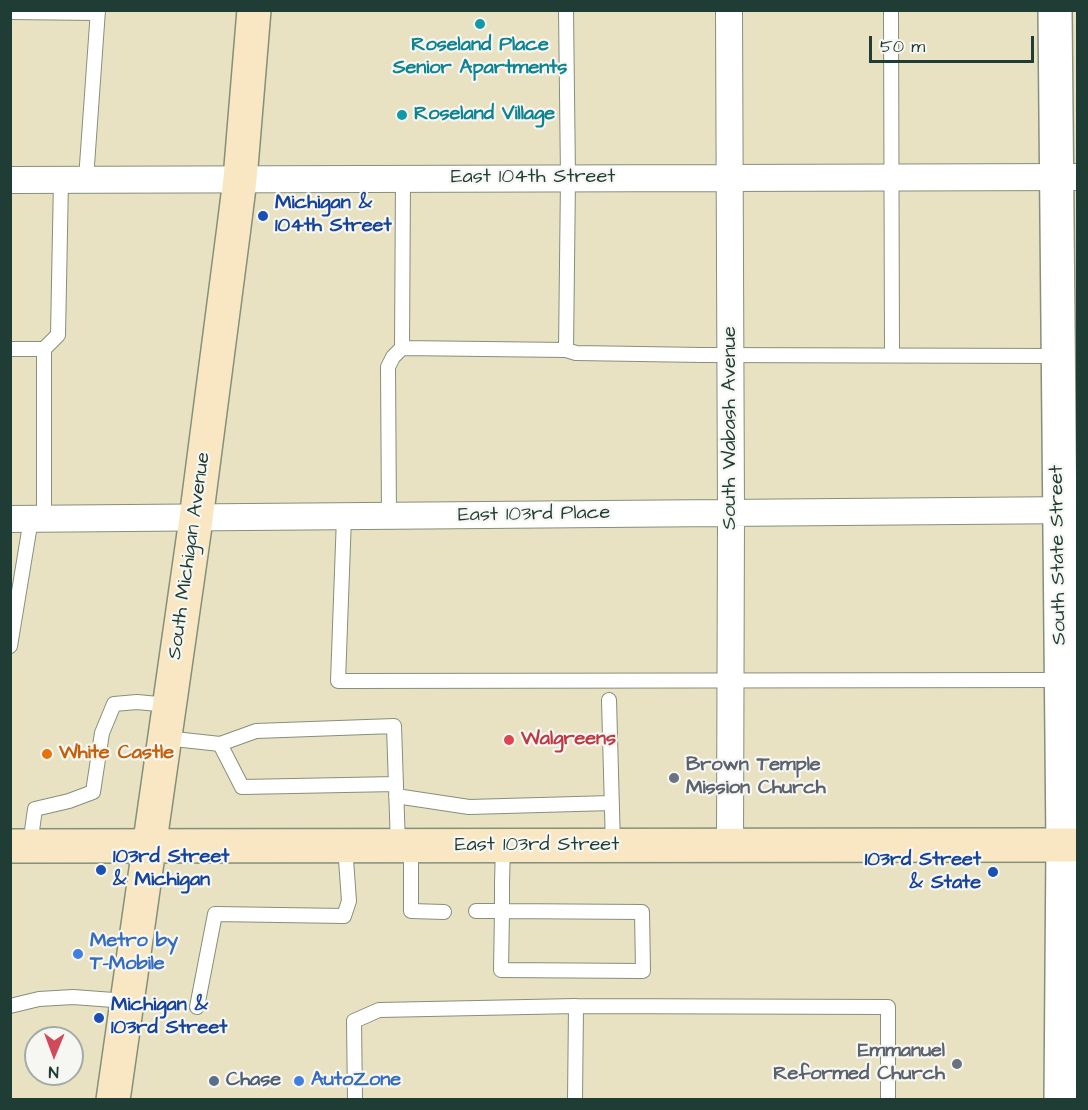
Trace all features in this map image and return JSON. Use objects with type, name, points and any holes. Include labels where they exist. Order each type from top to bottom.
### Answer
[{"type":"main road","name":"South Michigan Avenue","points":[[113,1100],[196,519],[240,179],[254,10]]},
{"type":"main road","name":"East 103rd Street","points":[[20,846],[1070,845]]},
{"type":"street","name":"South Wabash Avenue","points":[[729,10],[731,355],[729,845]]},
{"type":"street","name":"South State Street","points":[[1055,10],[1067,177],[1057,356],[1068,510],[1070,845],[1070,1012],[1061,1100]]},
{"type":"street","name":"East 104th Street","points":[[10,180],[1067,177]]},
{"type":"street","name":"East 103rd Place","points":[[28,518],[196,519],[1068,510]]},
{"type":"lane","points":[[566,10],[568,178],[566,350]]},
{"type":"lane","points":[[891,10],[892,355]]},
{"type":"lane","points":[[10,12],[98,12],[73,180],[58,334],[44,349],[28,518],[10,646]]},
{"type":"lane","points":[[390,517],[388,367],[393,357],[402,348],[403,179]]},
{"type":"lane","points":[[402,348],[731,355],[1057,356]]},
{"type":"lane","points":[[10,349],[44,349]]},
{"type":"lane","points":[[344,517],[338,681],[1069,680]]},
{"type":"lane","points":[[609,700],[614,846]]},
{"type":"lane","points":[[20,846],[35,809],[69,801],[93,792],[102,733],[114,704],[137,702],[169,705]]},
{"type":"lane","points":[[165,738],[220,744],[256,731],[394,726],[396,790],[411,911],[444,912]]},
{"type":"lane","points":[[220,744],[242,787],[396,790],[469,807],[612,803]]},
{"type":"lane","points":[[197,1007],[215,914],[344,916],[349,901],[345,846]]},
{"type":"lane","points":[[476,911],[502,911],[642,912],[643,971],[501,969],[502,911],[502,846]]},
{"type":"lane","points":[[10,1006],[39,999],[127,1001]]},
{"type":"lane","points":[[575,1100],[576,1006]]},
{"type":"lane","points":[[355,1100],[354,1021],[379,1010],[576,1006],[888,1007],[888,1100]]},
{"type":"place","name":"Roseland Place Senior Apartments","points":[[480,24]]},
{"type":"place","name":"Roseland Village","points":[[402,115]]},
{"type":"place","name":"Michigan & 104th Street","points":[[263,216]]},
{"type":"place","name":"Walgreens","points":[[509,740]]},
{"type":"place","name":"White Castle","points":[[47,754]]},
{"type":"place","name":"Brown Temple Mission Church","points":[[674,778]]},
{"type":"place","name":"103rd Street & Michigan","points":[[101,870]]},
{"type":"place","name":"103rd Street & State","points":[[993,872]]},
{"type":"place","name":"Metro by T-Mobile","points":[[78,954]]},
{"type":"place","name":"Michigan & 103rd Street","points":[[99,1018]]},
{"type":"place","name":"Emmanuel Reformed Church","points":[[957,1064]]},
{"type":"place","name":"Chase","points":[[214,1081]]},
{"type":"place","name":"AutoZone","points":[[299,1081]]}]
